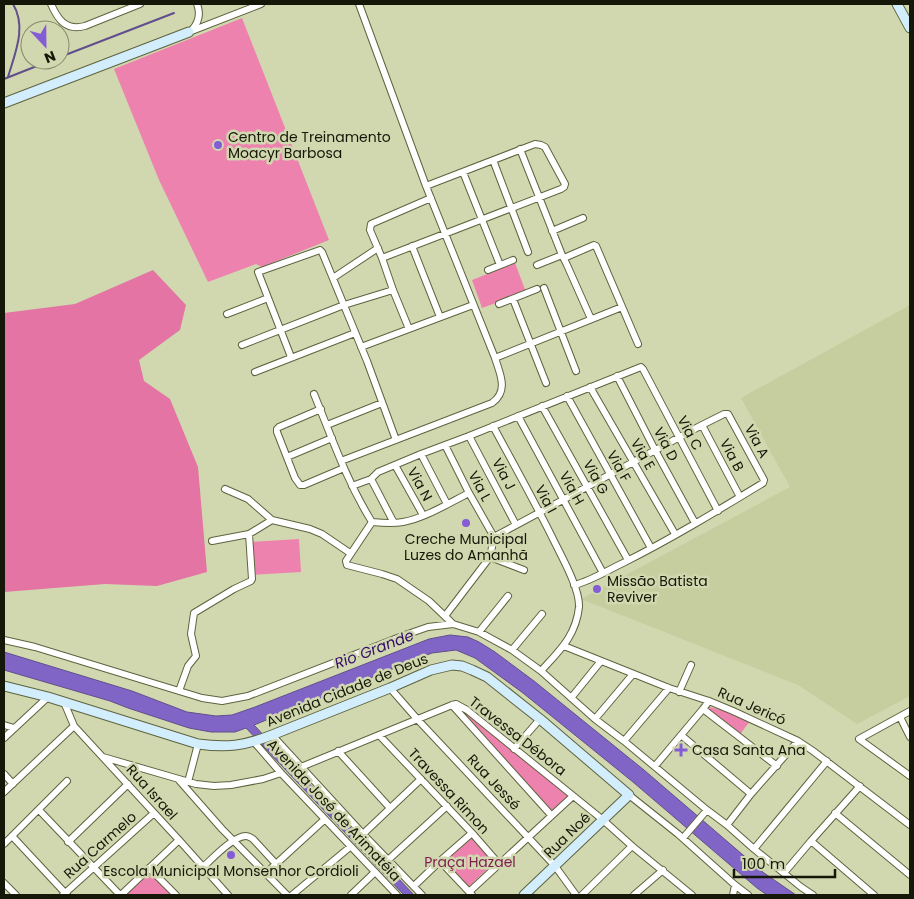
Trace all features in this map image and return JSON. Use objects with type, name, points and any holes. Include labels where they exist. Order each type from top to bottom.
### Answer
[{"type":"street","points":[[52,4],[58,18],[64,24],[74,27],[85,26],[140,4]]},
{"type":"street","points":[[189,32],[196,26],[198,20],[199,10],[197,4]]},
{"type":"street","points":[[4,103],[261,4]]},
{"type":"street","points":[[341,461],[492,403],[497,400],[502,384],[495,358],[426,186],[359,4]]},
{"type":"street","points":[[897,4],[907,13],[910,28]]},
{"type":"street","points":[[382,258],[564,187],[564,182],[545,147],[535,144],[426,186]]},
{"type":"street","points":[[520,149],[552,231],[591,319]]},
{"type":"street","points":[[493,160],[528,252]]},
{"type":"street","points":[[463,172],[500,265]]},
{"type":"street","points":[[409,329],[370,230],[371,224],[431,198]]},
{"type":"street","points":[[552,231],[583,218]]},
{"type":"street","points":[[537,264],[563,257],[594,245],[596,246],[638,344]]},
{"type":"street","points":[[412,246],[440,317]]},
{"type":"street","points":[[333,278],[378,248]]},
{"type":"street","points":[[291,357],[258,272],[320,250],[361,347],[396,440]]},
{"type":"street","points":[[488,270],[513,260]]},
{"type":"street","points":[[500,304],[541,289],[576,371]]},
{"type":"street","points":[[242,345],[344,305],[393,290]]},
{"type":"street","points":[[227,314],[268,298]]},
{"type":"street","points":[[513,299],[546,383]]},
{"type":"street","points":[[361,347],[473,305]]},
{"type":"street","points":[[495,358],[622,307]]},
{"type":"street","points":[[255,372],[355,333]]},
{"type":"street","name":"Via C","points":[[617,376],[641,367],[643,369],[718,511]]},
{"type":"street","points":[[352,486],[372,479],[378,472],[421,454],[617,376]]},
{"type":"street","name":"Via D","points":[[617,376],[695,523]]},
{"type":"street","name":"Via E","points":[[590,386],[675,534]]},
{"type":"street","points":[[314,394],[352,486],[372,522]]},
{"type":"street","name":"Via F","points":[[566,396],[651,548]]},
{"type":"street","points":[[327,425],[382,403]]},
{"type":"street","name":"Via G","points":[[542,406],[628,560]]},
{"type":"street","points":[[321,409],[279,427],[277,432],[295,478],[300,485],[344,468]]},
{"type":"street","name":"Via A","points":[[702,425],[727,414],[764,481],[763,484],[740,497]]},
{"type":"street","name":"Via H","points":[[518,416],[603,572]]},
{"type":"street","points":[[445,616],[490,557],[494,537],[702,425]]},
{"type":"street","name":"Via B","points":[[702,425],[740,497]]},
{"type":"street","name":"Via I","points":[[493,426],[540,512],[562,557],[579,600],[578,612],[571,635],[564,646],[541,671]]},
{"type":"street","name":"Via J","points":[[469,436],[516,525]]},
{"type":"street","points":[[287,457],[332,438]]},
{"type":"street","name":"Via L","points":[[445,445],[494,537]]},
{"type":"street","points":[[421,454],[447,504]]},
{"type":"street","name":"Via N","points":[[395,465],[423,515]]},
{"type":"street","points":[[372,479],[394,523]]},
{"type":"street","points":[[225,489],[248,499],[272,520],[310,529],[327,537],[350,553]]},
{"type":"street","points":[[372,522],[403,522],[423,515],[469,493]]},
{"type":"street","points":[[574,585],[651,548],[740,497]]},
{"type":"street","points":[[212,541],[249,534],[272,520]]},
{"type":"street","points":[[372,522],[350,553],[346,564],[397,579],[429,601],[453,624]]},
{"type":"street","points":[[180,691],[188,666],[196,656],[191,634],[194,613],[252,579],[249,534]]},
{"type":"street","points":[[490,557],[524,570]]},
{"type":"street","points":[[479,632],[508,596]]},
{"type":"street","points":[[512,650],[542,614]]},
{"type":"street","points":[[4,640],[35,647],[202,698],[222,701],[248,696],[428,627],[453,624],[479,632],[512,650],[541,671],[595,719],[813,895]]},
{"type":"street","name":"Rua Jericó","points":[[564,646],[669,688],[709,701],[798,741],[910,825]]},
{"type":"street","points":[[571,698],[601,661]]},
{"type":"street","name":"Avenida Cidade de Deus","points":[[4,686],[48,697],[198,744],[232,746],[270,736],[431,670],[452,665],[462,666],[487,677],[540,719],[683,838],[748,895]]},
{"type":"street","points":[[680,692],[691,665]]},
{"type":"street","points":[[595,719],[633,674]]},
{"type":"street","name":"Rua Jessé","points":[[390,688],[555,866],[576,895]]},
{"type":"street","points":[[624,741],[669,688]]},
{"type":"street","points":[[4,738],[48,697]]},
{"type":"street","points":[[655,766],[709,701]]},
{"type":"street","name":"Rua Israel","points":[[64,702],[74,726],[228,895]]},
{"type":"street","name":"Travessa Débora","points":[[301,767],[456,704],[467,710],[603,820],[692,895]]},
{"type":"street","points":[[452,705],[551,815]]},
{"type":"street","points":[[703,709],[777,766]]},
{"type":"street","points":[[908,772],[859,740],[910,711]]},
{"type":"street","points":[[900,717],[910,737]]},
{"type":"street","points":[[514,749],[540,719]]},
{"type":"street","points":[[4,725],[14,728]]},
{"type":"street","points":[[4,792],[74,726]]},
{"type":"street","name":"Travessa Rimon","points":[[379,735],[499,864]]},
{"type":"street","points":[[681,735],[751,794]]},
{"type":"street","name":"Avenida José de Arimatéia","points":[[270,736],[422,895]]},
{"type":"street","name":"Avenida José de Arimatéia","points":[[255,741],[324,820],[397,895]]},
{"type":"street","points":[[727,825],[751,794],[798,741]]},
{"type":"street","points":[[188,782],[198,744]]},
{"type":"street","points":[[338,751],[390,808]]},
{"type":"street","points":[[103,757],[188,782],[214,786],[263,779],[281,773]]},
{"type":"street","points":[[754,849],[827,761]]},
{"type":"street","points":[[4,774],[13,784]]},
{"type":"street","points":[[178,778],[200,805],[287,895]]},
{"type":"street","points":[[363,834],[421,779]]},
{"type":"street","points":[[4,844],[67,781]]},
{"type":"street","points":[[68,842],[128,784]]},
{"type":"street","points":[[784,873],[860,786]]},
{"type":"street","name":"Rua Noé","points":[[524,895],[629,795]]},
{"type":"street","points":[[440,861],[471,894],[499,864],[573,796]]},
{"type":"street","points":[[388,860],[447,806]]},
{"type":"street","points":[[39,810],[120,895],[179,840]]},
{"type":"street","points":[[683,838],[707,810]]},
{"type":"street","name":"Rua Carmelo","points":[[65,895],[154,813]]},
{"type":"street","points":[[836,813],[910,875]]},
{"type":"street","points":[[266,874],[324,820]]},
{"type":"street","points":[[414,886],[472,833]]},
{"type":"street","points":[[12,836],[65,895]]},
{"type":"street","points":[[203,867],[234,840],[244,836],[253,839],[276,864]]},
{"type":"street","points":[[811,841],[874,895]]},
{"type":"street","points":[[582,895],[632,846]]},
{"type":"street","points":[[292,895],[350,847]]},
{"type":"street","points":[[148,868],[176,895]]},
{"type":"street","points":[[634,895],[663,870]]},
{"type":"street","points":[[351,895],[374,872]]},
{"type":"street","points":[[4,882],[13,894]]},
{"type":"street","points":[[733,895],[735,885]]},
{"type":"shaded area","points":[[153,270],[186,305],[180,330],[139,360],[144,381],[170,399],[198,467],[207,572],[157,586],[105,584],[4,592],[4,313],[75,304]]},
{"type":"shaded area","points":[[910,305],[910,696],[857,724],[798,685],[581,599],[790,487],[741,398]]},
{"type":"shaded area","points":[[450,635],[468,637],[479,642],[534,681],[644,770],[764,873],[796,895],[767,895],[757,888],[633,782],[523,693],[475,658],[456,650],[432,653],[254,725],[414,895],[404,895],[246,728],[235,732],[211,732],[189,728],[110,701],[4,670],[4,652],[132,691],[187,712],[216,716],[232,715],[429,639]]},
{"type":"green space","name":"Centro de Treinamento Moacyr Barbosa","points":[[242,18],[329,240],[262,267],[256,264],[208,282],[159,180],[114,69]]},
{"type":"green space","points":[[515,263],[526,292],[482,308],[472,280]]},
{"type":"green space","points":[[299,539],[301,572],[250,575],[248,542]]},
{"type":"green space","points":[[455,703],[570,795],[550,813],[448,705]]},
{"type":"green space","points":[[706,706],[728,712],[750,721],[738,737]]},
{"type":"green space","name":"Praça Hazael","points":[[471,837],[495,862],[466,889],[443,863]]},
{"type":"green space","points":[[149,872],[171,895],[124,895]]},
{"type":"waterway","points":[[8,77],[19,31],[19,22],[13,4]]},
{"type":"waterway","points":[[70,53],[174,13]]},
{"type":"waterway","points":[[4,79],[27,70]]},
{"type":"place","name":"Centro de Treinamento Moacyr Barbosa","points":[[218,145]]},
{"type":"place","name":"Creche Municipal Luzes do Amanhã","points":[[466,523]]},
{"type":"place","name":"Missão Batista Reviver","points":[[597,589]]},
{"type":"place","name":"Casa Santa Ana","points":[[681,750]]},
{"type":"place","name":"Escola Municipal Monsenhor Cordioli","points":[[231,855]]},
{"type":"water label","name":"Rio Grande","points":[[374,649]]}]
